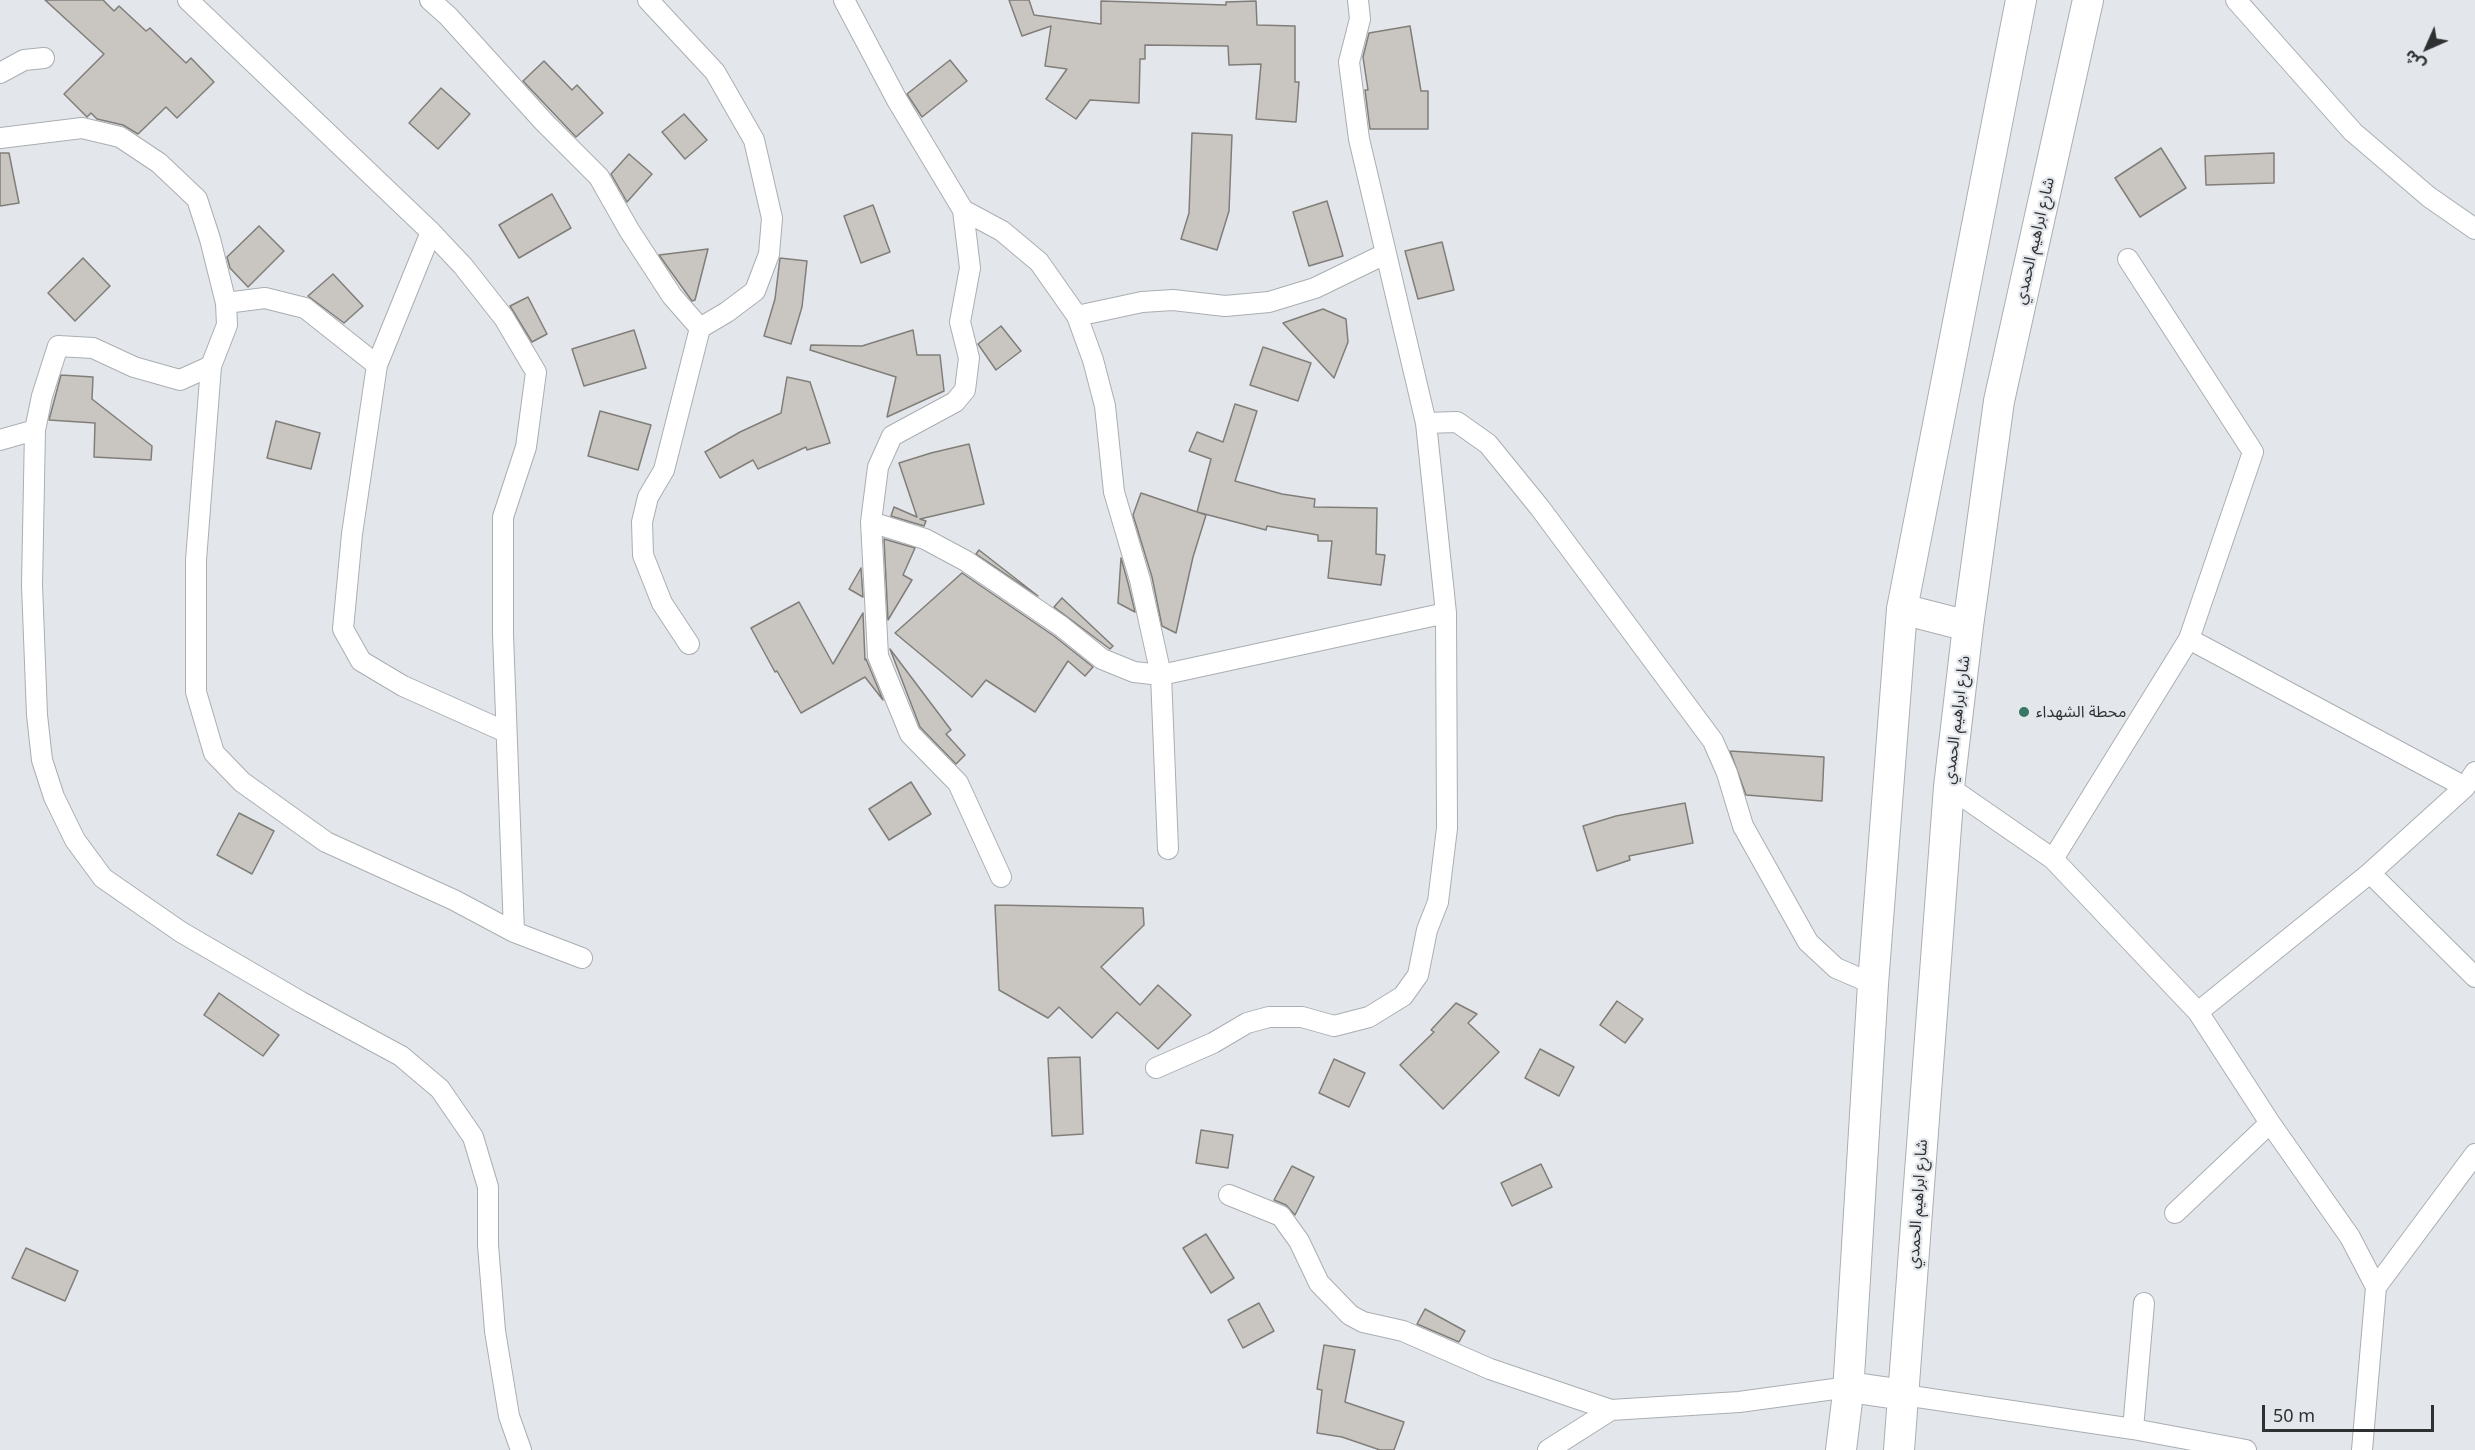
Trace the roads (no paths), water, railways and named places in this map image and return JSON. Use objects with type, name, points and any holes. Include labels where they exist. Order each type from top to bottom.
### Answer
[{"type":"main road","points":[[1841,1450],[1848,1388],[1873,984],[1902,609],[2021,0]]},
{"type":"main road","name":"شارع ابراهيم الحمدي","points":[[1899,1450],[1949,787],[1968,626],[1999,401],[2088,0]]},
{"type":"main road","points":[[1902,609],[1968,626]]},
{"type":"main road","points":[[1848,1388],[1904,1395]]},
{"type":"street","points":[[188,0],[431,232],[463,266],[504,318],[536,372],[526,447],[504,517],[503,634],[514,933]]},
{"type":"street","points":[[430,0],[448,16],[544,122],[599,177],[628,230],[672,296],[700,328]]},
{"type":"street","points":[[648,0],[715,72],[754,140],[772,218],[769,254],[755,291],[728,312],[700,328],[664,470],[648,497],[642,522],[643,555],[662,603],[689,644]]},
{"type":"street","points":[[843,0],[897,100],[963,210],[970,268],[960,322],[969,358],[965,390],[955,402],[892,436],[878,467],[871,522],[878,656],[910,734],[958,783],[1001,877]]},
{"type":"street","points":[[1156,1068],[1213,1042],[1247,1023],[1269,1017],[1302,1017],[1334,1026],[1369,1017],[1403,996],[1418,975],[1427,930],[1438,902],[1447,828],[1446,614],[1426,423],[1359,139],[1349,62],[1360,19],[1358,0]]},
{"type":"street","points":[[2236,0],[2353,132],[2429,197],[2475,229]]},
{"type":"street","points":[[0,73],[24,60],[44,58]]},
{"type":"street","points":[[0,138],[82,128],[120,136],[159,163],[197,199],[226,303],[227,325],[211,366],[196,560],[196,692],[214,753],[242,782],[326,842],[454,900],[514,933],[582,958]]},
{"type":"street","points":[[963,210],[1002,231],[1039,262],[1077,316],[1105,406],[1114,492],[1140,580],[1161,675],[1168,849]]},
{"type":"street","points":[[431,232],[377,365],[352,534],[343,629],[361,661],[403,686],[506,732]]},
{"type":"street","points":[[1077,316],[1142,302],[1173,300],[1225,306],[1269,302],[1315,288],[1385,254]]},
{"type":"street","points":[[2053,859],[2189,639],[2253,452],[2128,259]]},
{"type":"street","points":[[226,303],[265,298],[305,308],[377,365]]},
{"type":"street","points":[[211,366],[180,380],[134,367],[93,348],[58,346],[42,396],[35,430],[32,585],[37,715],[42,760],[54,797],[75,840],[103,878],[181,932],[301,1002],[401,1056],[440,1089],[473,1137],[488,1187],[488,1245],[495,1331],[509,1416],[521,1450]]},
{"type":"street","points":[[1426,423],[1457,422],[1488,444],[1540,508],[1713,741],[1727,773],[1743,826],[1808,942],[1836,968],[1873,984]]},
{"type":"street","points":[[0,440],[35,430]]},
{"type":"street","points":[[871,522],[925,539],[966,561],[1061,626],[1102,659],[1134,672],[1161,675],[1446,614]]},
{"type":"street","points":[[2189,639],[2470,780],[2370,873],[2198,1012]]},
{"type":"street","points":[[1949,787],[2053,859],[2198,1012],[2270,1124],[2350,1237],[2376,1287]]},
{"type":"street","points":[[2370,873],[2475,977]]},
{"type":"street","points":[[2175,1213],[2270,1124]]},
{"type":"street","points":[[2362,1450],[2376,1287],[2475,1154]]},
{"type":"street","points":[[1229,1195],[1281,1216],[1299,1241],[1319,1283],[1350,1315],[1363,1322],[1403,1331],[1490,1369],[1611,1410],[1739,1402],[1848,1388]]},
{"type":"street","points":[[2133,1429],[2144,1303]]},
{"type":"street","points":[[1904,1395],[2133,1429],[2246,1450]]},
{"type":"street","points":[[1548,1450],[1611,1410]]},
{"type":"place","name":"محطة الشهداء","points":[[2024,712]]}]
